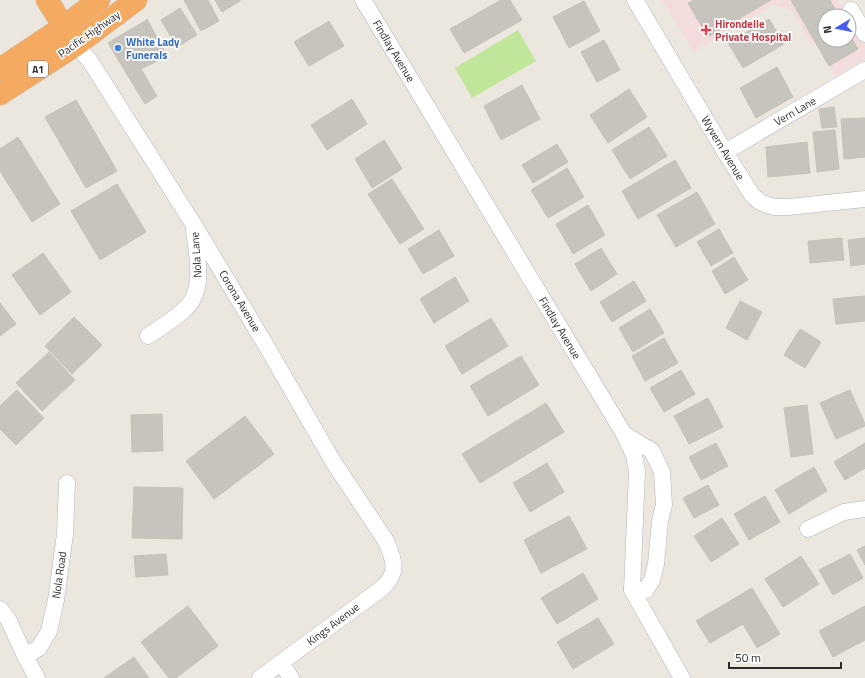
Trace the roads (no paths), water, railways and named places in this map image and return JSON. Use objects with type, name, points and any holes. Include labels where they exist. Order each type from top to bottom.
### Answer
[{"type":"highway","points":[[47,0],[76,45]]},
{"type":"highway","name":"Pacific Highway","points":[[0,94],[76,45],[136,0]]},
{"type":"highway","points":[[76,45],[90,3]]},
{"type":"highway","name":"Pacific Highway","points":[[0,69],[63,27],[90,3]]},
{"type":"street","name":"Findlay Avenue","points":[[363,0],[624,434],[634,455],[637,472],[632,590]]},
{"type":"street","name":"Wyvern Avenue","points":[[635,0],[725,152],[752,195],[760,202],[774,207],[789,207],[865,199]]},
{"type":"street","points":[[857,20],[865,34]]},
{"type":"street","name":"Corona Avenue","points":[[76,45],[90,61],[194,224],[334,463],[386,542],[394,563]]},
{"type":"street","name":"Vern Lane","points":[[725,152],[865,70]]},
{"type":"street","name":"Nola Lane","points":[[148,336],[184,310],[191,303],[196,291],[198,278],[194,224]]},
{"type":"street","points":[[624,434],[652,451],[662,472],[664,505],[660,521],[656,564],[652,580],[646,590],[632,590],[682,678]]},
{"type":"street","name":"Nola Road","points":[[25,656],[38,648],[49,631],[56,600],[65,534],[67,483]]},
{"type":"street","points":[[808,529],[844,512],[865,509]]},
{"type":"street","name":"Kings Avenue","points":[[260,678],[388,583],[393,573],[394,563]]},
{"type":"street","points":[[0,609],[8,619],[36,678]]},
{"type":"street","points":[[281,663],[292,678]]},
{"type":"place","name":"Hirondelle Private Hospital","points":[[706,30]]},
{"type":"place","name":"White Lady Funerals","points":[[118,48]]}]
